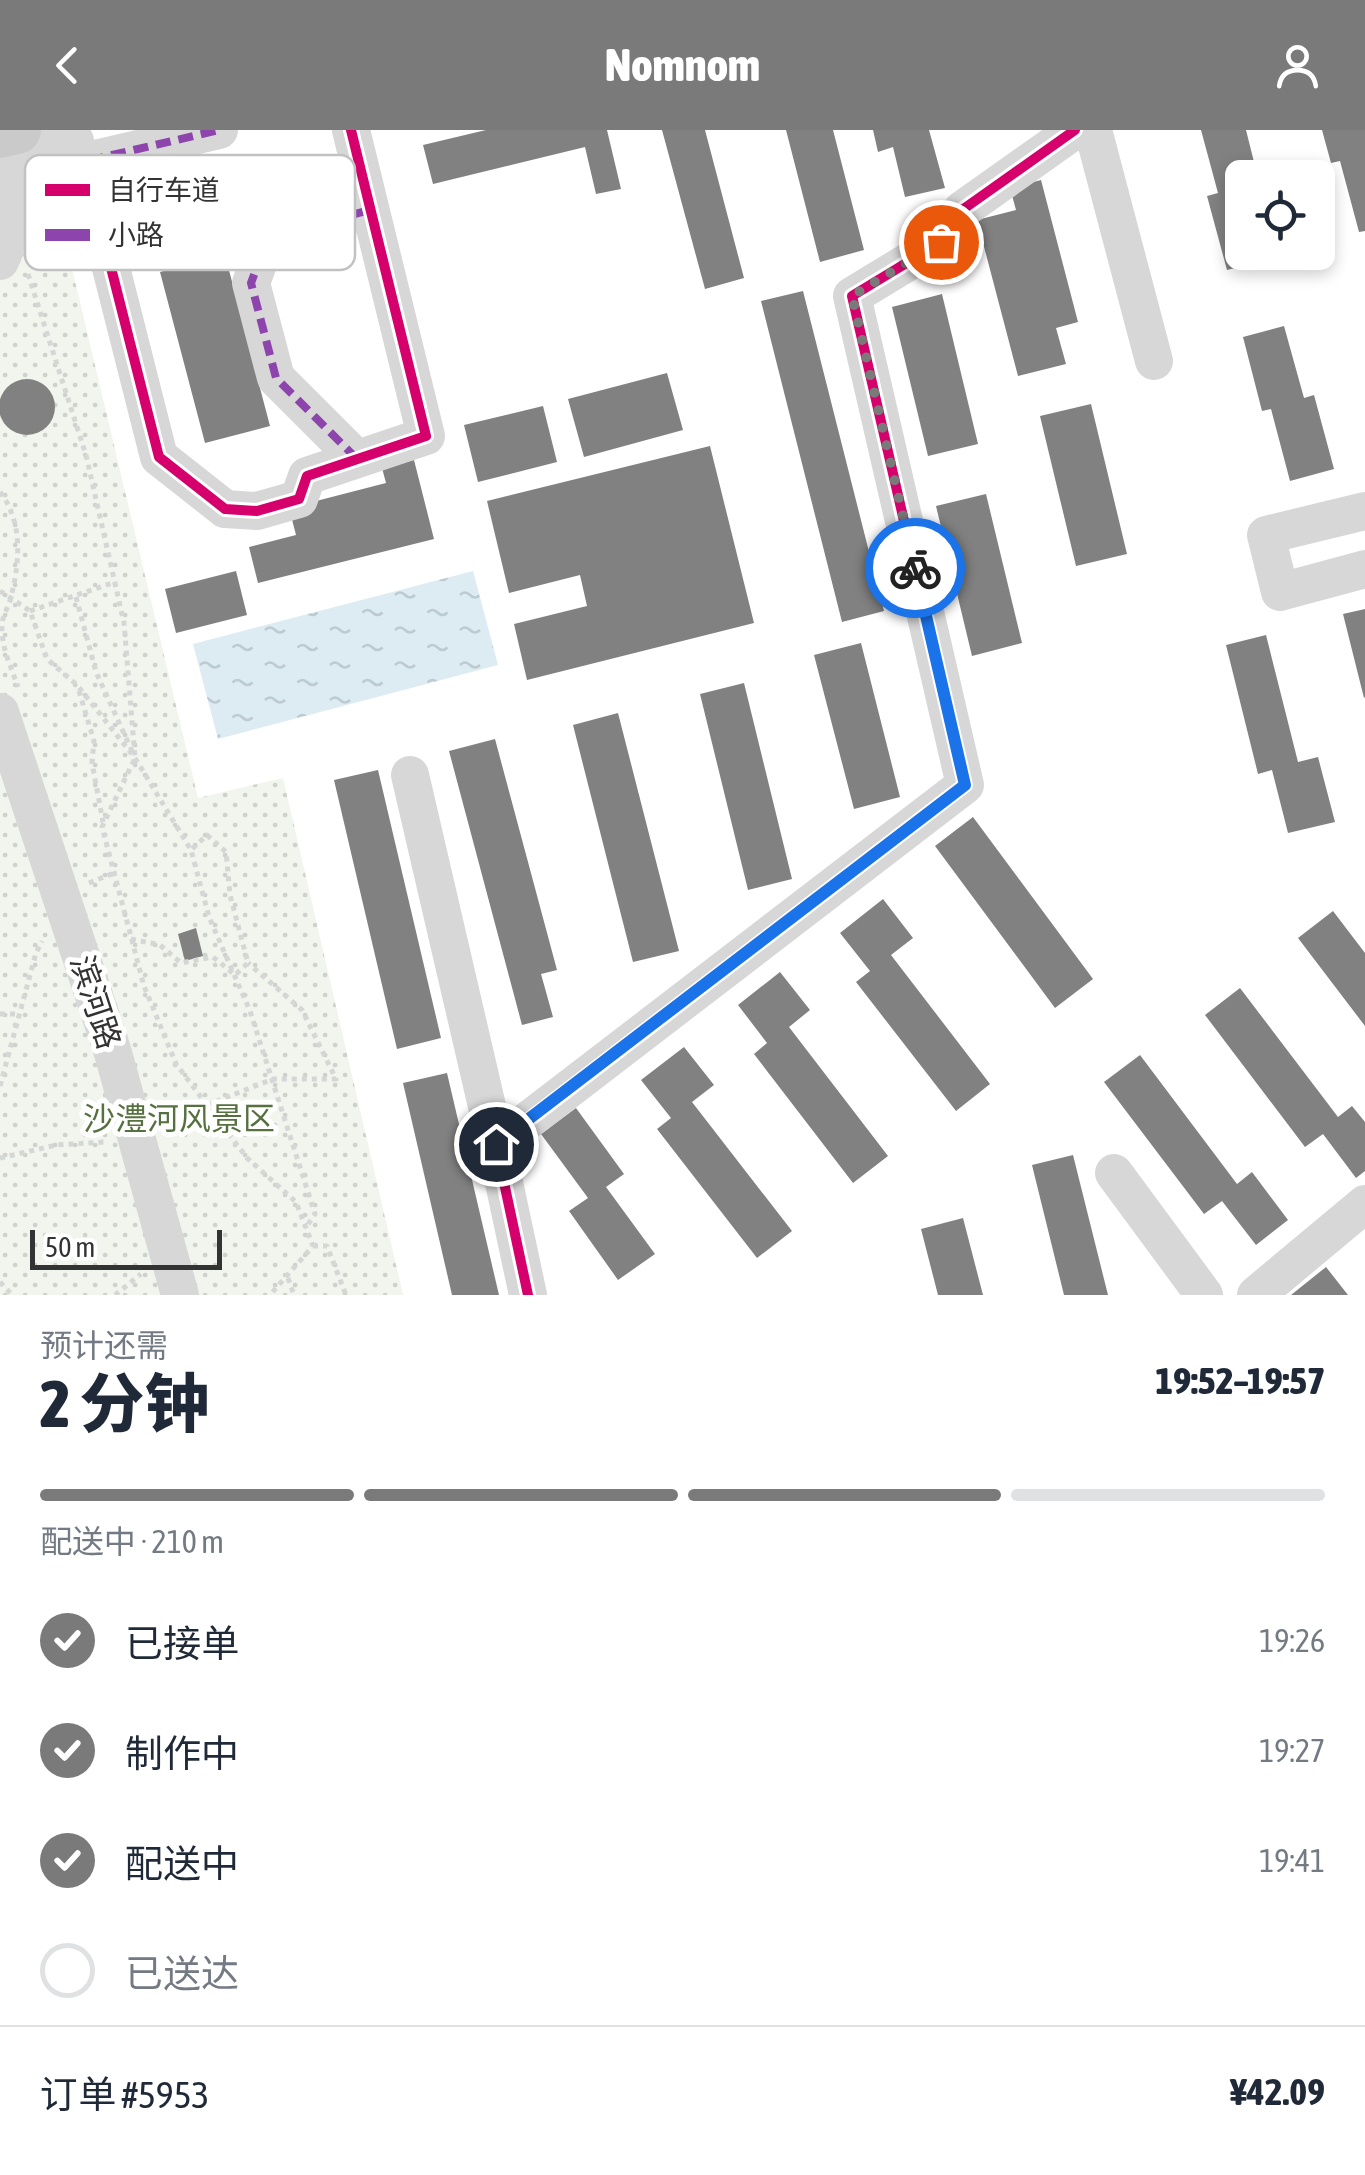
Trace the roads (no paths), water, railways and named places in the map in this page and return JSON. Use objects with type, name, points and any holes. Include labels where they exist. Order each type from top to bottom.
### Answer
[{"type":"main road","points":[[0,134],[17,130]]},
{"type":"street","points":[[3,255],[7,181],[0,158],[120,130]]},
{"type":"street","points":[[112,155],[219,130]]},
{"type":"street","points":[[111,270],[159,457],[225,509],[256,512],[299,499],[307,476],[426,436],[351,130]]},
{"type":"street","points":[[496,1144],[965,785],[852,296],[941,242],[962,210],[1076,130]]},
{"type":"street","points":[[1094,130],[1154,361]]},
{"type":"street","points":[[355,214],[370,210]]},
{"type":"street","points":[[257,270],[252,284],[276,378],[357,460]]},
{"type":"street","points":[[1365,511],[1266,535],[1280,592],[1365,569]]},
{"type":"street","name":"滨河路","points":[[0,712],[113,1053],[180,1295]]},
{"type":"street","points":[[410,775],[528,1295]]},
{"type":"street","points":[[1114,1173],[1204,1295]]},
{"type":"street","points":[[1256,1295],[1365,1204]]},
{"type":"water","points":[[473,571],[498,665],[218,739],[193,644]]},
{"type":"park label","name":"沙澧河风景区","points":[[179,1118]]}]
